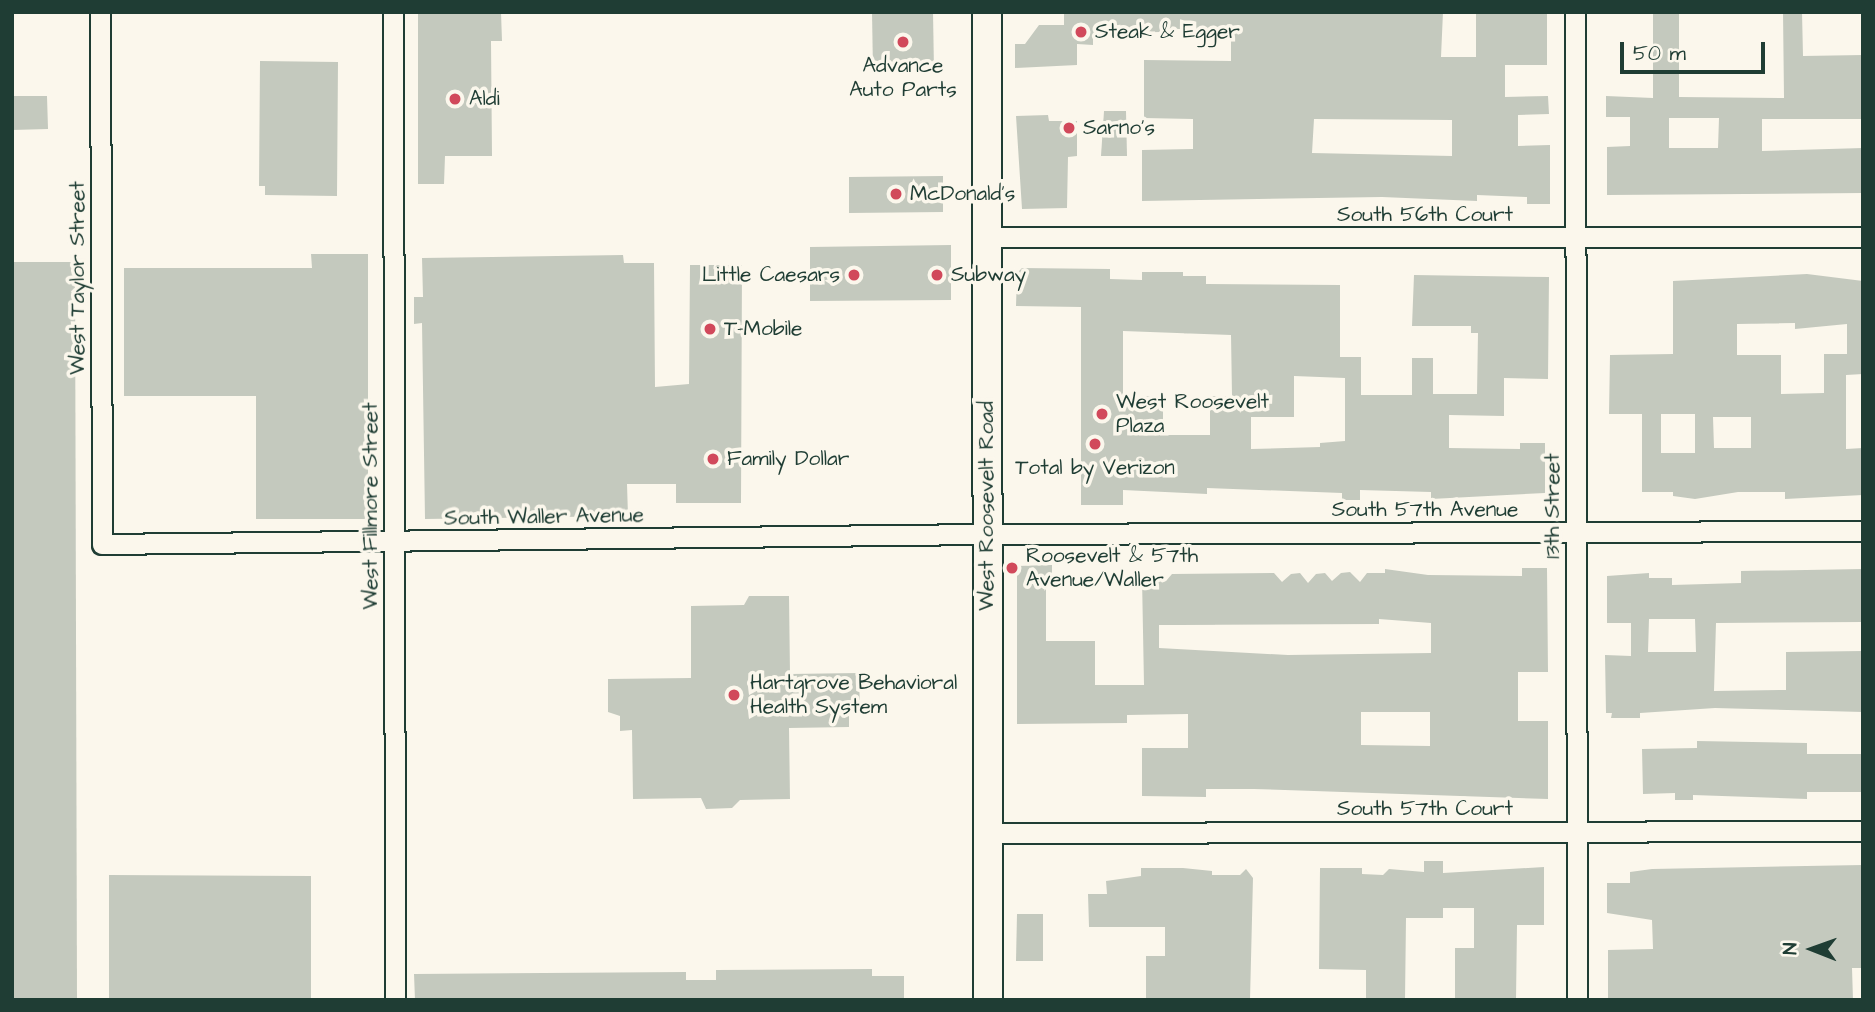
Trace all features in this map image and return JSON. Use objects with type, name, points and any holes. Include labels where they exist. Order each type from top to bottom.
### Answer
[{"type":"main road","name":"West Roosevelt Road","points":[[986,12],[988,1000]]},
{"type":"street","name":"West Taylor Street","points":[[100,12],[102,544]]},
{"type":"street","name":"West Fillmore Street","points":[[393,12],[395,1000]]},
{"type":"street","name":"13th Street","points":[[1576,12],[1577,1000]]},
{"type":"street","name":"South 56th Court","points":[[987,237],[1863,237]]},
{"type":"street","name":"South 57th Avenue","points":[[987,534],[1863,531]]},
{"type":"street","name":"South Waller Avenue","points":[[102,544],[987,534]]},
{"type":"street","name":"South 57th Court","points":[[988,833],[1863,831]]},
{"type":"building","name":"Aldi","points":[[418,12],[501,12],[502,41],[491,41],[492,156],[445,156],[444,184],[418,184]]},
{"type":"building","name":"Advance Auto Parts","points":[[872,12],[933,12],[934,71],[873,71]]},
{"type":"building","points":[[1443,12],[1441,57],[1476,57],[1476,12],[1547,12],[1547,65],[1505,65],[1505,97],[1548,96],[1549,114],[1518,115],[1518,146],[1550,145],[1550,204],[1527,204],[1527,197],[1477,195],[1477,201],[1382,197],[1142,201],[1142,150],[1193,149],[1193,119],[1144,118],[1144,60],[1231,61],[1231,32],[1162,28],[1162,32],[1093,33],[1093,45],[1077,44],[1077,65],[1015,68],[1015,44],[1025,44],[1039,25],[1064,25],[1064,13]],"holes":[[[1314,119],[1452,120],[1452,156],[1312,153]]]},
{"type":"building","points":[[1653,12],[1679,12],[1679,97],[1784,98],[1783,12],[1802,12],[1803,56],[1863,55],[1863,119],[1762,119],[1762,151],[1863,148],[1863,193],[1607,195],[1607,147],[1630,146],[1630,117],[1606,117],[1606,96],[1653,98]],"holes":[[[1669,118],[1719,118],[1718,148],[1669,148]]]},
{"type":"building","points":[[260,61],[338,62],[337,196],[265,195],[265,186],[259,186]]},
{"type":"building","points":[[12,96],[47,96],[48,129],[12,130]]},
{"type":"building","points":[[1104,111],[1126,111],[1127,156],[1101,156]]},
{"type":"building","points":[[1048,115],[1049,121],[1077,121],[1077,156],[1068,157],[1067,208],[1022,209],[1016,116]]},
{"type":"building","name":"McDonald's","points":[[943,176],[943,212],[849,213],[849,177]]},
{"type":"building","points":[[951,245],[951,300],[810,301],[810,247]]},
{"type":"building","points":[[311,254],[368,254],[368,519],[256,519],[256,396],[124,396],[124,268],[312,268]]},
{"type":"building","points":[[623,255],[624,263],[654,263],[655,387],[689,384],[690,265],[742,265],[741,503],[676,503],[676,484],[627,484],[628,516],[425,519],[422,323],[414,324],[414,297],[423,297],[422,258]]},
{"type":"building","points":[[12,262],[75,262],[77,1000],[12,1000]]},
{"type":"building","points":[[1022,268],[1110,269],[1110,279],[1142,280],[1142,272],[1183,272],[1183,276],[1206,276],[1206,284],[1340,285],[1340,357],[1361,357],[1361,395],[1412,395],[1412,358],[1433,358],[1433,394],[1477,394],[1478,333],[1471,333],[1471,326],[1412,326],[1414,275],[1549,277],[1548,379],[1504,378],[1504,416],[1449,415],[1449,448],[1520,449],[1520,443],[1545,443],[1545,493],[1431,499],[1431,492],[1360,490],[1360,500],[1342,500],[1342,493],[1207,488],[1207,494],[1123,490],[1123,505],[1081,505],[1081,307],[1016,306],[1017,273]],"holes":[[[1123,331],[1231,335],[1232,396],[1210,396],[1210,435],[1163,435],[1163,396],[1123,397]],[[1294,376],[1345,378],[1345,441],[1320,443],[1320,447],[1251,449],[1251,417],[1294,417]]]},
{"type":"building","points":[[1807,274],[1863,281],[1863,374],[1846,375],[1846,449],[1863,448],[1863,495],[1785,499],[1785,492],[1738,492],[1695,499],[1673,496],[1673,492],[1642,492],[1642,414],[1609,414],[1610,355],[1673,354],[1673,281]],"holes":[[[1795,323],[1795,329],[1847,324],[1847,354],[1824,354],[1824,393],[1781,394],[1781,355],[1737,355],[1737,324]],[[1661,414],[1695,414],[1695,453],[1661,453]],[[1713,417],[1751,417],[1751,448],[1714,448]]]},
{"type":"building","points":[[1052,565],[1052,584],[1046,584],[1046,641],[1095,641],[1095,685],[1144,685],[1142,578],[1150,574],[1158,574],[1166,581],[1172,574],[1274,573],[1282,582],[1291,574],[1300,573],[1308,583],[1316,574],[1325,573],[1332,581],[1341,573],[1350,572],[1360,582],[1367,573],[1385,573],[1385,569],[1428,575],[1522,576],[1522,568],[1547,568],[1548,672],[1518,672],[1518,721],[1548,721],[1548,799],[1254,789],[1206,789],[1206,797],[1142,796],[1142,748],[1188,748],[1188,714],[1127,715],[1127,723],[1017,724],[1017,566]],"holes":[[[1379,619],[1431,623],[1431,653],[1288,655],[1159,648],[1159,625],[1379,624]],[[1361,712],[1430,712],[1430,746],[1361,745]]]},
{"type":"building","points":[[1863,569],[1863,622],[1716,623],[1714,691],[1786,690],[1786,652],[1863,651],[1863,712],[1715,708],[1640,713],[1640,718],[1611,718],[1612,713],[1606,713],[1605,655],[1631,656],[1631,623],[1607,623],[1607,576],[1649,573],[1649,578],[1672,578],[1672,585],[1741,583],[1741,571]],"holes":[[[1649,619],[1695,619],[1696,652],[1648,652]]]},
{"type":"building","name":"Hartgrove Behavioral Health System","points":[[749,596],[789,596],[790,674],[859,673],[860,713],[849,713],[849,727],[789,728],[790,799],[740,800],[732,808],[706,809],[701,798],[633,799],[632,730],[620,731],[620,716],[608,712],[608,679],[691,678],[691,606],[744,605]]},
{"type":"building","points":[[1697,741],[1807,743],[1807,754],[1863,754],[1863,792],[1807,792],[1807,799],[1693,795],[1693,800],[1675,800],[1675,793],[1643,794],[1642,749],[1697,748]]},
{"type":"building","points":[[1424,861],[1443,861],[1443,873],[1544,867],[1544,925],[1517,925],[1516,1000],[1455,1000],[1455,948],[1474,948],[1474,908],[1443,908],[1443,918],[1406,918],[1405,1000],[1366,1000],[1366,970],[1319,969],[1320,868],[1362,868],[1362,874],[1383,875],[1389,869],[1424,872]]},
{"type":"building","points":[[1863,865],[1863,968],[1852,968],[1853,1000],[1608,1000],[1608,950],[1653,949],[1652,920],[1607,913],[1607,883],[1630,883],[1630,872],[1652,869]]},
{"type":"building","points":[[1141,868],[1183,868],[1212,871],[1212,875],[1240,875],[1246,869],[1253,878],[1250,1000],[1146,1000],[1146,956],[1165,956],[1165,927],[1089,927],[1088,894],[1107,894],[1106,881],[1141,876]]},
{"type":"building","points":[[109,875],[311,876],[311,1000],[109,1000]]},
{"type":"building","points":[[1017,914],[1043,914],[1043,961],[1016,961]]},
{"type":"building","points":[[872,969],[872,976],[904,976],[904,1000],[415,1000],[414,974],[686,972],[686,980],[716,980],[716,970]]},
{"type":"place","name":"Steak & Egger","points":[[1081,32]]},
{"type":"place","name":"Advance Auto Parts","points":[[903,42]]},
{"type":"place","name":"Aldi","points":[[455,99]]},
{"type":"place","name":"Sarno's","points":[[1069,128]]},
{"type":"place","name":"McDonald's","points":[[896,194]]},
{"type":"place","name":"Little Caesars","points":[[854,275]]},
{"type":"place","name":"Subway","points":[[937,275]]},
{"type":"place","name":"T-Mobile","points":[[710,329]]},
{"type":"place","name":"West Roosevelt Plaza","points":[[1102,414]]},
{"type":"place","name":"Total by Verizon","points":[[1095,444]]},
{"type":"place","name":"Family Dollar","points":[[713,459]]},
{"type":"place","name":"Roosevelt & 57th Avenue/Waller","points":[[1012,568]]},
{"type":"place","name":"Hartgrove Behavioral Health System","points":[[734,695]]}]
